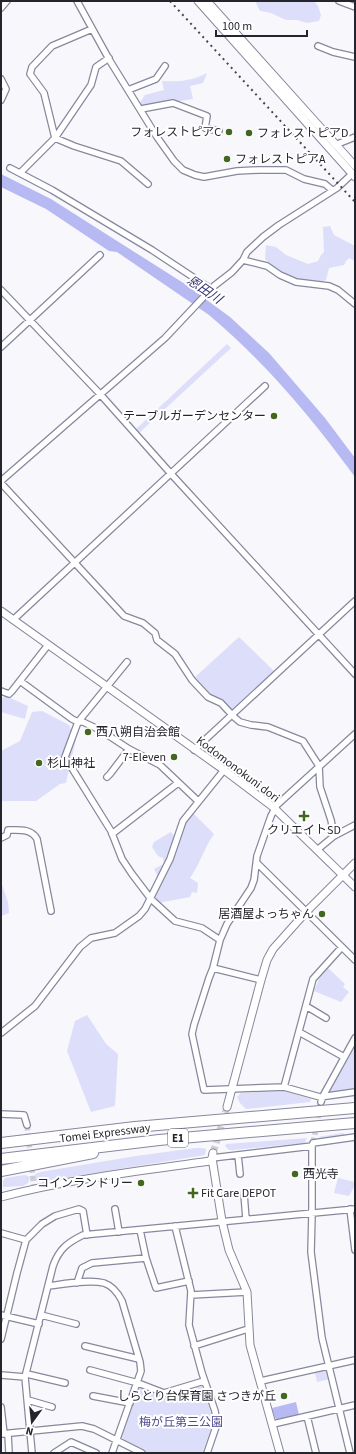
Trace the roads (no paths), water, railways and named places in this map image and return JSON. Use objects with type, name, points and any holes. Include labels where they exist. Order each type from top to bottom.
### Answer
[{"type":"highway","name":"Tomei Expressway","points":[[1,1144],[135,1127],[355,1108]]},
{"type":"highway","name":"Tomei Expressway","points":[[1,1159],[159,1140],[355,1123]]},
{"type":"highway","points":[[1,1171],[159,1140]]},
{"type":"street","points":[[1,8],[7,1]]},
{"type":"street","points":[[77,1],[110,61],[157,137],[174,161],[183,170],[204,177],[238,171],[264,169],[286,170],[304,179],[325,184],[332,190]]},
{"type":"street","points":[[198,1],[354,175],[337,188],[268,233],[247,252],[244,260],[210,290],[165,338],[1,482],[124,616],[143,623],[155,633],[157,640],[175,654],[192,680],[208,696],[221,703],[240,722],[268,727],[302,740],[319,766],[320,787],[331,820],[334,836]]},
{"type":"street","points":[[207,1],[355,166]]},
{"type":"street","points":[[339,1],[355,7]]},
{"type":"street","points":[[55,138],[44,93],[30,74],[32,67],[52,46],[92,29]]},
{"type":"street","points":[[318,46],[333,52],[355,57]]},
{"type":"street","points":[[20,173],[55,138],[91,85],[96,67],[109,58]]},
{"type":"street","points":[[128,90],[156,79],[165,66]]},
{"type":"street","points":[[1,78],[6,89],[1,100]]},
{"type":"street","points":[[141,109],[173,102],[207,116],[205,128],[219,131]]},
{"type":"street","points":[[335,145],[355,137]]},
{"type":"street","points":[[55,138],[74,146],[121,161],[148,184]]},
{"type":"street","points":[[10,168],[52,190],[152,250],[210,290]]},
{"type":"street","points":[[1,347],[100,254]]},
{"type":"street","points":[[244,260],[267,266],[280,275],[296,282],[329,286],[338,290],[355,304]]},
{"type":"street","points":[[1,290],[100,394],[171,474],[355,674]]},
{"type":"street","points":[[13,620],[265,386]]},
{"type":"street","points":[[194,750],[355,600]]},
{"type":"street","name":"Kodomonokuni dori","points":[[1,611],[224,770],[275,810],[355,888]]},
{"type":"street","points":[[1,691],[9,694],[48,645]]},
{"type":"street","points":[[127,662],[78,722],[65,757],[112,834],[122,859],[151,899],[175,921],[202,928],[220,940]]},
{"type":"street","points":[[20,681],[72,719],[78,722],[83,722],[100,730],[129,749],[160,766],[198,801]]},
{"type":"street","points":[[355,734],[277,806],[271,816],[257,856],[254,880],[251,888],[227,924],[220,940],[213,968],[192,1034],[204,1090],[284,1087],[320,1097],[322,1099],[355,1092]]},
{"type":"street","points":[[107,777],[129,749]]},
{"type":"street","points":[[1,1033],[35,1006],[80,947],[91,938],[113,933],[139,916],[151,899],[170,859],[184,821],[198,801],[224,770]]},
{"type":"street","points":[[112,834],[178,783]]},
{"type":"street","points":[[317,850],[334,836],[355,825]]},
{"type":"street","points":[[1,838],[7,835],[8,830],[22,830],[35,835],[51,911]]},
{"type":"street","points":[[257,862],[341,948],[355,960]]},
{"type":"street","points":[[227,1107],[267,960],[273,949],[306,912],[355,863]]},
{"type":"street","points":[[284,1087],[313,979],[341,948]]},
{"type":"street","points":[[213,968],[261,980]]},
{"type":"street","points":[[306,1006],[326,1018]]},
{"type":"street","points":[[299,1032],[344,1057]]},
{"type":"street","points":[[322,1099],[355,1038]]},
{"type":"street","points":[[1,1114],[24,1115],[27,1125]]},
{"type":"street","points":[[213,1155],[238,1155],[312,1146],[313,1143],[355,1137]]},
{"type":"street","points":[[312,1146],[311,1252],[322,1338],[350,1453]]},
{"type":"street","points":[[1,1197],[34,1188],[114,1174],[210,1161],[213,1155]]},
{"type":"street","points":[[213,1155],[222,1221],[228,1250],[247,1292],[250,1345],[280,1453]]},
{"type":"street","points":[[238,1155],[240,1174]]},
{"type":"street","points":[[244,1194],[246,1219]]},
{"type":"street","points":[[1,1339],[4,1316],[26,1240],[49,1219],[62,1213],[79,1209],[83,1211],[87,1235]]},
{"type":"street","points":[[115,1209],[119,1232]]},
{"type":"street","points":[[32,1453],[26,1376],[56,1257],[61,1249],[74,1240],[83,1235],[353,1209],[355,1250]]},
{"type":"street","points":[[175,1226],[189,1281],[191,1295],[189,1325],[204,1381],[215,1411],[217,1424],[207,1453]]},
{"type":"street","points":[[140,1230],[146,1258],[156,1288],[189,1281]]},
{"type":"street","points":[[1,1233],[26,1240]]},
{"type":"street","points":[[77,1283],[82,1268],[92,1263],[146,1258]]},
{"type":"street","points":[[48,1286],[90,1282],[104,1283],[118,1292],[122,1301],[142,1371],[112,1453]]},
{"type":"street","points":[[191,1295],[247,1292]]},
{"type":"street","points":[[41,1315],[76,1324]]},
{"type":"street","points":[[4,1316],[39,1324]]},
{"type":"street","points":[[194,1346],[248,1328]]},
{"type":"street","points":[[85,1346],[139,1359]]},
{"type":"street","points":[[261,1381],[355,1360]]},
{"type":"street","points":[[90,1370],[138,1383],[164,1393],[204,1381]]},
{"type":"street","points":[[1,1375],[26,1376],[65,1384]]},
{"type":"street","points":[[93,1396],[130,1403]]},
{"type":"street","points":[[28,1400],[52,1407]]},
{"type":"street","points":[[272,1424],[355,1405]]},
{"type":"street","points":[[1,1407],[4,1434],[9,1453]]},
{"type":"street","points":[[307,1416],[316,1453]]},
{"type":"street","points":[[4,1434],[82,1426],[94,1429],[142,1453]]},
{"type":"street","points":[[54,1453],[71,1442],[96,1453]]},
{"type":"water","points":[[1,174],[51,199],[185,284],[230,317],[269,353],[325,418],[355,458],[355,477],[322,433],[287,392],[230,333],[209,315],[117,252],[109,251],[46,209],[1,187]]},
{"type":"water","points":[[296,1402],[299,1415],[278,1420],[275,1418],[272,1408]]},
{"type":"tunnel","points":[[313,1143],[321,1102]]},
{"type":"tunnel","points":[[213,1153],[227,1107]]},
{"type":"tunnel","points":[[27,1125],[34,1188]]},
{"type":"railway","points":[[170,1],[355,202]]},
{"type":"place","name":"フォレストピアC","points":[[229,132]]},
{"type":"place","name":"フォレストピアD","points":[[249,133]]},
{"type":"place","name":"フォレストピアA","points":[[227,159]]},
{"type":"place","name":"テーブルガーデンセンター","points":[[274,416]]},
{"type":"place","name":"西八朔自治会館","points":[[88,732]]},
{"type":"place","name":"7-Eleven","points":[[174,757]]},
{"type":"place","name":"杉山神社","points":[[39,763]]},
{"type":"place","name":"クリエイトSD","points":[[304,816]]},
{"type":"place","name":"居酒屋よっちゃん","points":[[322,914]]},
{"type":"place","name":"西光寺","points":[[295,1174]]},
{"type":"place","name":"コインランドリー","points":[[141,1183]]},
{"type":"place","name":"Fit Care DEPOT","points":[[193,1193]]},
{"type":"place","name":"しらとり台保育園 さつきが丘","points":[[284,1396]]},
{"type":"water label","name":"恩田川","points":[[205,289]]},
{"type":"park label","name":"梅が丘第三公園","points":[[181,1422]]}]
